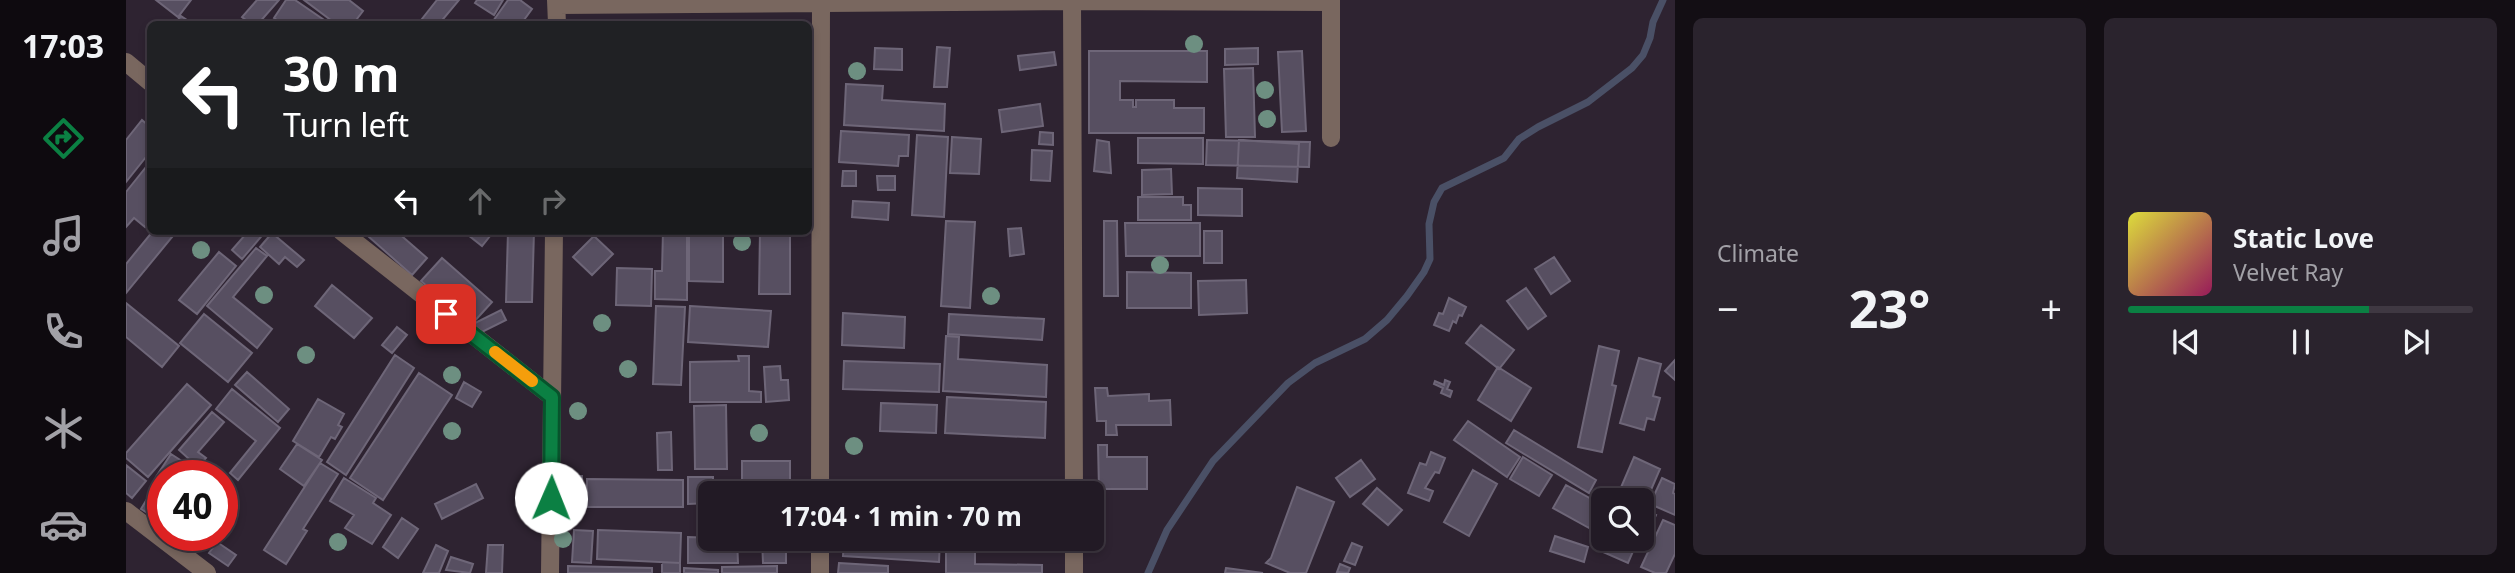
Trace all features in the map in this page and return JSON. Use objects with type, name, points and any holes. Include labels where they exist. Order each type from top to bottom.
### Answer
[{"type":"street","points":[[1072,0],[1074,481]]},
{"type":"street","points":[[820,481],[821,1]]},
{"type":"street","points":[[557,21],[557,3],[1331,1],[1331,138]]},
{"type":"street","points":[[126,62],[147,80]]},
{"type":"street","points":[[346,235],[552,397]]},
{"type":"street","points":[[550,573],[554,235]]},
{"type":"street","points":[[126,511],[207,573]]},
{"type":"street","points":[[820,551],[820,573]]},
{"type":"street","points":[[1074,551],[1074,573]]},
{"type":"building","points":[[156,0],[191,0],[178,17]]},
{"type":"building","points":[[257,0],[279,0],[261,21],[247,21],[242,17]]},
{"type":"building","points":[[286,0],[295,0],[326,21],[278,21],[274,18]]},
{"type":"building","points":[[304,0],[349,0],[363,11],[355,21],[332,21]]},
{"type":"building","points":[[437,0],[459,0],[442,21],[420,21]]},
{"type":"building","points":[[477,0],[503,0],[494,15],[475,3]]},
{"type":"building","points":[[508,0],[520,0],[532,9],[523,21],[493,21]]},
{"type":"building","points":[[937,47],[950,48],[947,87],[934,87]]},
{"type":"building","points":[[875,48],[902,49],[902,70],[874,69]]},
{"type":"building","points":[[1258,48],[1258,64],[1225,65],[1225,49]]},
{"type":"building","points":[[1089,51],[1207,51],[1207,82],[1120,81],[1120,100],[1133,100],[1133,107],[1136,107],[1136,100],[1174,100],[1174,108],[1204,108],[1204,133],[1089,133]]},
{"type":"building","points":[[1302,51],[1306,131],[1282,132],[1278,52]]},
{"type":"building","points":[[1054,52],[1056,65],[1020,70],[1018,56]]},
{"type":"building","points":[[1253,68],[1255,137],[1226,137],[1224,69]]},
{"type":"building","points":[[846,84],[883,86],[882,100],[945,104],[944,131],[844,125]]},
{"type":"building","points":[[1040,104],[1043,126],[1002,132],[999,110]]},
{"type":"building","points":[[142,120],[147,124],[147,156],[126,182],[126,140]]},
{"type":"building","points":[[841,131],[909,135],[908,156],[899,156],[898,166],[839,162]]},
{"type":"building","points":[[1040,132],[1053,133],[1053,145],[1039,144]]},
{"type":"building","points":[[917,135],[948,137],[944,217],[912,215]]},
{"type":"building","points":[[952,137],[981,139],[979,174],[950,173]]},
{"type":"building","points":[[1138,138],[1203,138],[1203,164],[1138,163]]},
{"type":"building","points":[[1097,140],[1109,142],[1111,173],[1094,171]]},
{"type":"building","points":[[1207,140],[1310,142],[1309,167],[1206,165]]},
{"type":"building","points":[[1239,140],[1299,144],[1297,182],[1237,178]]},
{"type":"building","points":[[1032,150],[1052,151],[1050,181],[1031,180]]},
{"type":"building","points":[[147,166],[145,227],[134,218],[126,227],[126,192]]},
{"type":"building","points":[[1171,169],[1172,194],[1142,195],[1142,170]]},
{"type":"building","points":[[843,171],[856,171],[856,186],[842,186]]},
{"type":"building","points":[[877,176],[895,176],[895,190],[878,190]]},
{"type":"building","points":[[1198,188],[1242,189],[1242,216],[1198,215]]},
{"type":"building","points":[[1138,197],[1183,197],[1183,205],[1191,205],[1191,220],[1138,220]]},
{"type":"building","points":[[853,201],[889,203],[888,220],[852,217]]},
{"type":"building","points":[[946,221],[975,222],[970,308],[941,306]]},
{"type":"building","points":[[1104,221],[1117,221],[1118,296],[1104,296]]},
{"type":"building","points":[[1125,223],[1200,223],[1200,256],[1126,256]]},
{"type":"building","points":[[1021,228],[1024,254],[1010,256],[1008,229]]},
{"type":"building","points":[[1204,231],[1222,231],[1222,263],[1204,263]]},
{"type":"building","points":[[150,235],[174,235],[126,293],[126,264]]},
{"type":"building","points":[[245,235],[263,235],[242,259],[232,250]]},
{"type":"building","points":[[270,235],[274,235],[304,260],[297,267],[285,257],[279,264],[260,247]]},
{"type":"building","points":[[401,235],[427,258],[412,275],[369,237]]},
{"type":"building","points":[[468,235],[491,235],[482,246]]},
{"type":"building","points":[[508,235],[534,235],[532,302],[506,302]]},
{"type":"building","points":[[663,235],[687,235],[687,300],[655,299],[655,271],[662,271]]},
{"type":"building","points":[[689,235],[723,235],[723,282],[689,281]]},
{"type":"building","points":[[760,235],[790,235],[790,294],[759,294]]},
{"type":"building","points":[[594,236],[613,254],[592,275],[573,257]]},
{"type":"building","points":[[256,248],[267,256],[233,297],[272,329],[257,348],[207,306]]},
{"type":"building","points":[[219,252],[236,266],[197,314],[179,300]]},
{"type":"building","points":[[1554,257],[1570,281],[1551,294],[1535,269]]},
{"type":"building","points":[[442,258],[492,302],[471,325],[421,281]]},
{"type":"building","points":[[617,268],[652,269],[651,306],[616,305]]},
{"type":"building","points":[[1127,272],[1191,273],[1191,308],[1127,308]]},
{"type":"building","points":[[1246,280],[1247,313],[1199,315],[1198,281]]},
{"type":"building","points":[[332,285],[372,318],[354,338],[315,306]]},
{"type":"building","points":[[1526,288],[1546,316],[1528,329],[1507,301]]},
{"type":"building","points":[[1449,298],[1466,307],[1456,323],[1453,321],[1449,331],[1434,325],[1439,313],[1443,314]]},
{"type":"building","points":[[126,303],[179,346],[162,367],[126,337]]},
{"type":"building","points":[[656,306],[685,307],[681,385],[653,384]]},
{"type":"building","points":[[690,306],[771,311],[768,347],[688,342]]},
{"type":"building","points":[[501,310],[506,320],[478,334],[473,324]]},
{"type":"building","points":[[843,313],[905,317],[904,348],[842,345]]},
{"type":"building","points":[[204,314],[252,353],[228,382],[180,343]]},
{"type":"building","points":[[949,314],[1044,319],[1042,340],[948,334]]},
{"type":"building","points":[[1481,325],[1514,350],[1499,369],[1466,343]]},
{"type":"building","points":[[397,327],[407,335],[392,353],[382,345]]},
{"type":"building","points":[[946,336],[959,337],[958,359],[1047,365],[1046,397],[943,391]]},
{"type":"building","points":[[1599,346],[1619,351],[1612,385],[1616,386],[1602,452],[1578,447]]},
{"type":"building","points":[[395,355],[414,368],[346,475],[327,462]]},
{"type":"building","points":[[738,356],[749,356],[749,391],[761,392],[761,402],[690,402],[690,362],[739,361]]},
{"type":"building","points":[[1639,358],[1661,364],[1653,396],[1660,398],[1654,420],[1647,418],[1644,430],[1620,423]]},
{"type":"building","points":[[1675,360],[1675,380],[1665,371]]},
{"type":"building","points":[[844,361],[940,364],[939,392],[843,389]]},
{"type":"building","points":[[780,366],[781,380],[788,380],[789,400],[766,402],[764,367]]},
{"type":"building","points":[[1498,367],[1531,388],[1511,421],[1478,400]]},
{"type":"building","points":[[247,372],[289,409],[278,422],[235,385]]},
{"type":"building","points":[[419,373],[452,395],[383,500],[350,478]]},
{"type":"building","points":[[1445,380],[1450,382],[1447,389],[1452,391],[1450,397],[1441,393],[1443,388],[1434,384],[1435,381],[1444,385]]},
{"type":"building","points":[[464,382],[481,392],[472,407],[456,398]]},
{"type":"building","points":[[187,384],[211,405],[163,460],[147,460],[147,476],[126,458],[126,453]]},
{"type":"building","points":[[1095,388],[1107,388],[1108,396],[1149,394],[1149,401],[1170,400],[1171,425],[1116,425],[1117,435],[1106,435],[1106,421],[1097,421]]},
{"type":"building","points":[[232,389],[280,428],[238,480],[238,463],[256,441],[216,409]]},
{"type":"building","points":[[947,397],[1046,402],[1045,438],[945,433]]},
{"type":"building","points":[[318,399],[344,414],[338,425],[342,427],[335,439],[331,437],[319,457],[293,441]]},
{"type":"building","points":[[881,403],[937,405],[936,433],[880,431]]},
{"type":"building","points":[[726,405],[727,469],[695,469],[694,406]]},
{"type":"building","points":[[212,412],[224,422],[198,452],[206,458],[204,460],[190,460],[179,450]]},
{"type":"building","points":[[1468,421],[1520,457],[1507,477],[1454,440]]},
{"type":"building","points":[[1514,430],[1596,480],[1589,493],[1506,443]]},
{"type":"building","points":[[671,432],[672,470],[658,470],[657,433]]},
{"type":"building","points":[[297,444],[322,460],[304,486],[280,469]]},
{"type":"building","points":[[1098,445],[1107,445],[1107,457],[1147,457],[1147,489],[1104,489],[1104,481],[1099,481]]},
{"type":"building","points":[[1431,452],[1445,458],[1439,473],[1435,472],[1425,488],[1433,491],[1429,501],[1408,493],[1420,463],[1426,465]]},
{"type":"building","points":[[171,454],[180,460],[167,460]]},
{"type":"building","points":[[1523,457],[1552,475],[1539,496],[1510,479]]},
{"type":"building","points":[[1634,457],[1660,469],[1652,488],[1621,488]]},
{"type":"building","points":[[1361,460],[1375,479],[1350,497],[1336,478]]},
{"type":"building","points":[[742,461],[790,461],[790,481],[742,481]]},
{"type":"building","points":[[320,463],[338,474],[303,529],[307,531],[286,564],[264,550]]},
{"type":"building","points":[[126,465],[146,481],[132,498],[126,493]]},
{"type":"building","points":[[1473,470],[1497,484],[1469,536],[1444,522]]},
{"type":"building","points":[[566,476],[582,476],[581,515],[565,515]]},
{"type":"building","points":[[688,477],[713,477],[713,481],[698,481],[698,504],[688,504]]},
{"type":"building","points":[[344,478],[376,498],[373,503],[391,515],[372,544],[345,528],[354,515],[330,501]]},
{"type":"building","points":[[1662,478],[1675,484],[1675,515],[1654,506],[1654,495]]},
{"type":"building","points":[[587,479],[683,480],[683,507],[587,507]]},
{"type":"building","points":[[476,484],[483,498],[442,519],[435,504]]},
{"type":"building","points":[[1566,485],[1591,499],[1591,524],[1589,528],[1553,508]]},
{"type":"building","points":[[1297,487],[1334,502],[1306,573],[1290,573],[1266,563],[1271,558]]},
{"type":"building","points":[[1377,488],[1402,510],[1388,525],[1363,504]]},
{"type":"building","points":[[147,499],[147,513],[141,509]]},
{"type":"building","points":[[402,518],[418,529],[398,558],[383,547]]},
{"type":"building","points":[[1663,520],[1675,525],[1675,554],[1666,573],[1655,573],[1641,567],[1648,551],[1654,551],[1654,539]]},
{"type":"building","points":[[574,530],[593,531],[591,563],[572,562]]},
{"type":"building","points":[[598,530],[681,533],[680,563],[597,559]]},
{"type":"building","points":[[1555,536],[1588,547],[1584,562],[1550,551]]},
{"type":"building","points":[[688,537],[698,537],[698,551],[738,551],[738,563],[688,563]]},
{"type":"building","points":[[1352,543],[1362,547],[1355,565],[1344,561]]},
{"type":"building","points":[[436,545],[448,551],[439,573],[423,573]]},
{"type":"building","points":[[488,545],[503,545],[502,573],[486,573]]},
{"type":"building","points":[[230,551],[236,555],[228,566],[209,553]]},
{"type":"building","points":[[762,551],[786,551],[786,563],[763,563]]},
{"type":"building","points":[[843,551],[939,551],[939,562],[843,556]]},
{"type":"building","points":[[946,551],[975,551],[975,564],[1042,565],[1042,573],[946,573]]},
{"type":"building","points":[[1603,551],[1633,551],[1628,563]]},
{"type":"building","points":[[451,557],[473,564],[470,573],[446,570]]},
{"type":"building","points":[[662,563],[680,563],[680,573],[662,573]]},
{"type":"building","points":[[839,563],[888,566],[888,573],[838,573]]},
{"type":"building","points":[[1340,564],[1350,568],[1348,573],[1337,572]]},
{"type":"building","points":[[568,566],[652,568],[652,573],[568,573]]},
{"type":"building","points":[[777,566],[777,573],[722,573],[722,567]]},
{"type":"building","points":[[684,568],[718,570],[718,573],[684,573]]},
{"type":"building","points":[[1226,568],[1263,573],[1225,573]]},
{"type":"waterway","points":[[1148,573],[1167,530],[1213,461],[1288,383],[1315,363],[1365,339],[1387,320],[1407,296],[1430,259],[1429,224],[1434,202],[1442,188],[1504,158],[1519,139],[1588,102],[1632,68],[1643,55],[1663,0]]},
{"type":"slow traffic","points":[[495,352],[532,381]]},
{"type":"route","points":[[446,314],[552,397],[551,498]]}]
